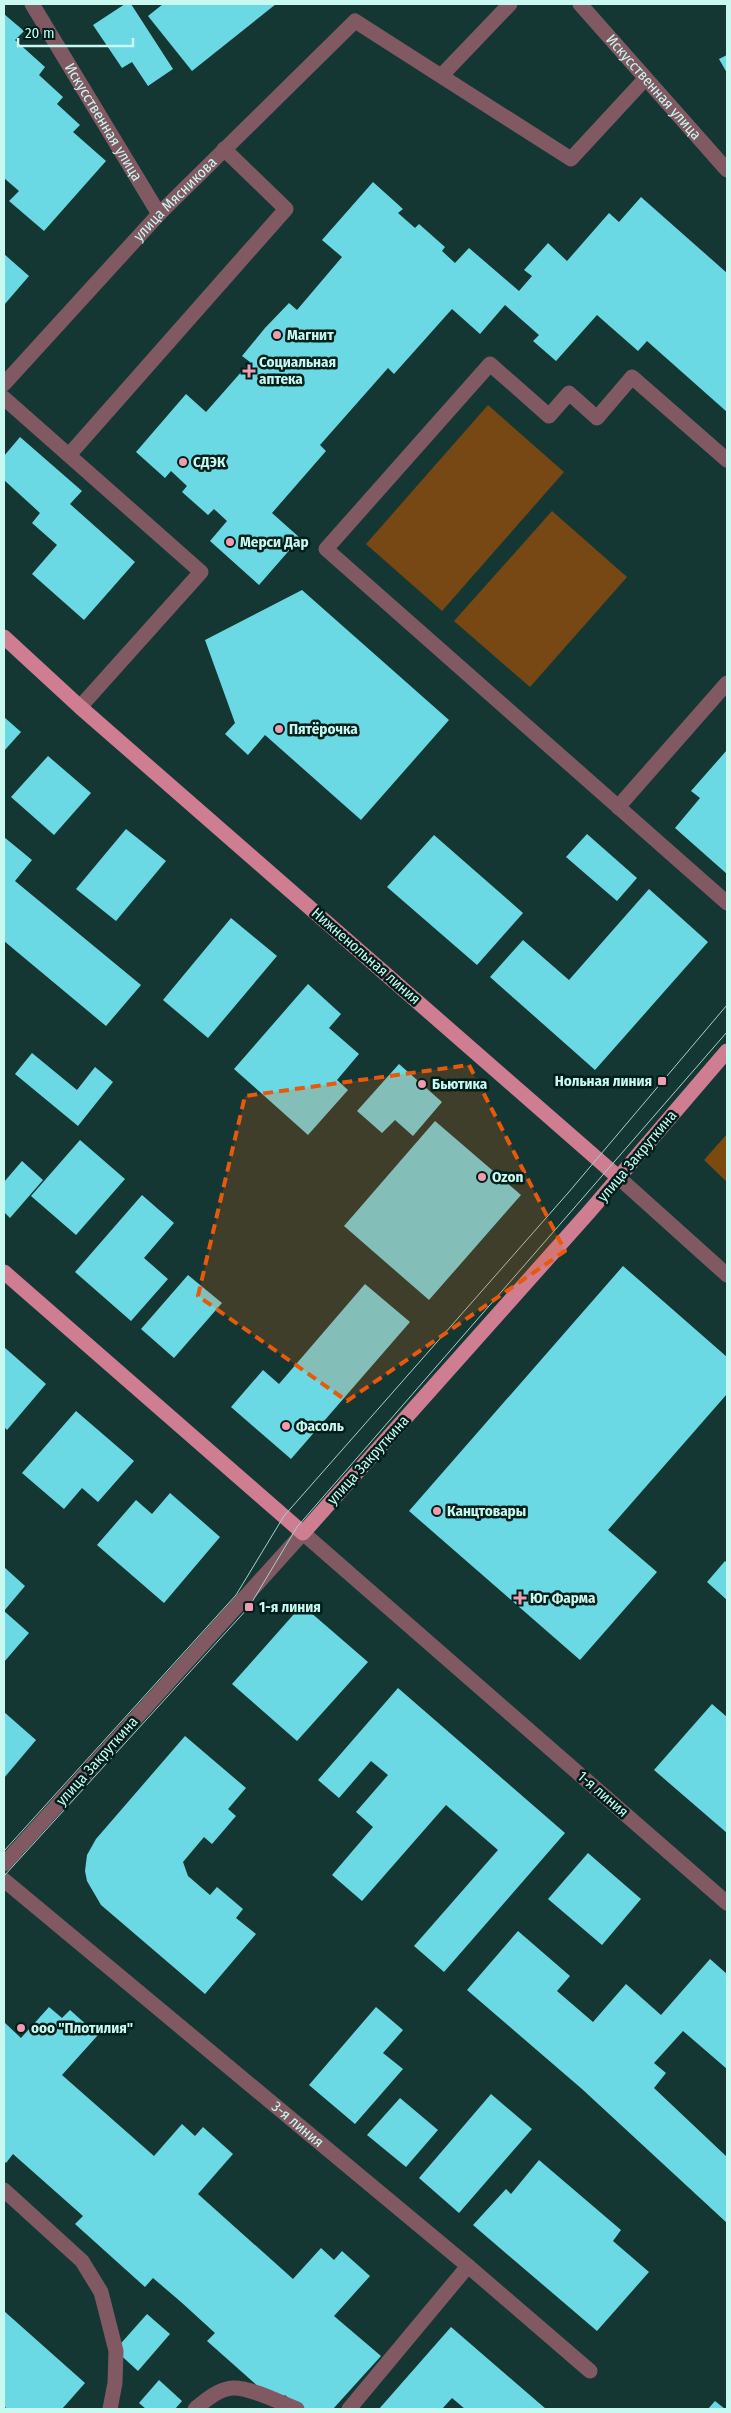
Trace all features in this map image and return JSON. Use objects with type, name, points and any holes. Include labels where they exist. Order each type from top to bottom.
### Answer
[{"type":"main road","name":"Нижненольная линия","points":[[4,637],[80,707],[618,1178]]},
{"type":"main road","name":"улица Закруткина","points":[[303,1533],[618,1178],[727,1051]]},
{"type":"main road","name":"1-я линия","points":[[4,1272],[303,1533]]},
{"type":"street","name":"Искусственная улица","points":[[32,4],[159,214]]},
{"type":"street","points":[[510,4],[442,75],[571,159],[645,79]]},
{"type":"street","name":"Искусственная улица","points":[[580,4],[727,170]]},
{"type":"street","name":"улица Мясникова","points":[[4,384],[159,214],[354,21],[442,75]]},
{"type":"street","points":[[69,455],[286,209],[224,149]]},
{"type":"street","points":[[727,460],[632,377],[597,418],[569,393],[549,416],[490,364],[326,549],[727,903]]},
{"type":"street","points":[[4,398],[201,572],[80,707]]},
{"type":"street","points":[[618,807],[727,683]]},
{"type":"street","name":"Нижненольная линия","points":[[618,1178],[727,1275]]},
{"type":"street","name":"улица Закруткина","points":[[4,1864],[303,1533]]},
{"type":"street","name":"1-я линия","points":[[303,1533],[727,1903]]},
{"type":"street","name":"3-я линия","points":[[4,1880],[468,2266],[590,2371]]},
{"type":"street","points":[[4,2190],[82,2261],[101,2292],[116,2352],[115,2383],[110,2409]]},
{"type":"street","points":[[349,2409],[468,2266]]},
{"type":"street","points":[[201,2408],[212,2395],[233,2388],[247,2390],[298,2409]]},
{"type":"highlighted area","points":[[469,1065],[565,1251],[347,1401],[198,1296],[245,1096]]},
{"type":"shaded area","points":[[488,405],[564,472],[442,611],[366,544]]},
{"type":"shaded area","points":[[552,511],[627,577],[530,687],[454,621]]},
{"type":"shaded area","points":[[727,1134],[727,1182],[704,1160]]},
{"type":"building","points":[[125,4],[131,4],[173,69],[148,86],[132,62],[122,68],[93,25]]},
{"type":"building","points":[[163,4],[276,4],[192,71],[148,16]]},
{"type":"building","points":[[4,14],[24,31],[15,40],[45,67],[39,75],[63,97],[57,104],[80,125],[73,132],[106,161],[44,231],[9,201],[19,191],[4,178]]},
{"type":"building","points":[[727,55],[727,73],[719,59]]},
{"type":"building","points":[[373,182],[403,209],[398,213],[415,228],[419,224],[445,247],[442,251],[455,263],[469,248],[519,291],[532,276],[524,270],[548,243],[567,261],[609,213],[619,222],[641,197],[727,273],[727,412],[647,341],[638,351],[597,315],[556,361],[533,341],[539,335],[505,305],[480,334],[452,309],[394,374],[388,368],[320,445],[326,451],[272,513],[300,538],[259,585],[210,541],[227,521],[214,509],[208,515],[182,492],[187,486],[171,471],[165,478],[136,452],[186,394],[206,412],[250,362],[242,356],[265,328],[289,303],[297,310],[342,257],[322,240]]},
{"type":"building","points":[[4,254],[29,276],[4,305]]},
{"type":"building","points":[[20,437],[82,491],[70,504],[135,562],[84,620],[32,574],[57,545],[32,523],[40,513],[4,480],[4,456]]},
{"type":"building","points":[[302,590],[449,720],[361,820],[265,735],[248,755],[225,734],[235,723],[205,640]]},
{"type":"building","points":[[4,717],[21,732],[4,751]]},
{"type":"building","points":[[727,750],[727,874],[675,828],[700,798],[691,791]]},
{"type":"building","points":[[48,756],[91,793],[54,835],[11,797]]},
{"type":"building","points":[[126,829],[166,861],[116,921],[76,889]]},
{"type":"building","points":[[587,834],[637,878],[617,901],[566,857]]},
{"type":"building","points":[[434,835],[523,913],[477,965],[387,887]]},
{"type":"building","points":[[4,837],[32,860],[15,881],[141,985],[106,1026],[4,941]]},
{"type":"building","points":[[649,889],[708,942],[595,1070],[490,977],[523,940],[569,980]]},
{"type":"building","points":[[231,918],[277,956],[208,1038],[163,1000]]},
{"type":"building","points":[[308,984],[341,1014],[329,1028],[359,1054],[337,1080],[348,1090],[308,1135],[234,1069]]},
{"type":"building","points":[[32,1053],[77,1090],[95,1067],[113,1082],[78,1126],[15,1074]]},
{"type":"building","points":[[399,1064],[442,1102],[413,1136],[395,1120],[382,1133],[357,1111]]},
{"type":"building","points":[[435,1121],[521,1195],[429,1300],[344,1226]]},
{"type":"building","points":[[80,1140],[125,1179],[76,1235],[31,1196]]},
{"type":"building","points":[[22,1161],[43,1180],[10,1218],[4,1212],[4,1182]]},
{"type":"building","points":[[142,1195],[174,1223],[144,1258],[168,1279],[131,1321],[75,1272]]},
{"type":"building","points":[[623,1266],[727,1357],[727,1394],[608,1530],[657,1572],[580,1660],[409,1511]]},
{"type":"building","points":[[188,1275],[222,1303],[174,1358],[141,1329]]},
{"type":"building","points":[[365,1284],[410,1322],[291,1459],[231,1407],[263,1370],[279,1384]]},
{"type":"building","points":[[4,1347],[46,1384],[7,1430],[4,1427]]},
{"type":"building","points":[[76,1411],[134,1461],[98,1502],[82,1488],[64,1509],[22,1473]]},
{"type":"building","points":[[170,1493],[220,1537],[164,1603],[97,1545],[136,1500],[152,1514]]},
{"type":"building","points":[[725,1561],[727,1563],[727,1600],[707,1582]]},
{"type":"building","points":[[4,1567],[25,1586],[4,1611]]},
{"type":"building","points":[[302,1605],[368,1662],[297,1741],[232,1684]]},
{"type":"building","points":[[4,1611],[29,1633],[4,1662]]},
{"type":"building","points":[[398,1688],[565,1833],[444,1972],[414,1946],[498,1850],[446,1805],[362,1901],[332,1875],[373,1827],[356,1812],[388,1775],[371,1761],[339,1798],[318,1780]]},
{"type":"building","points":[[712,1704],[727,1717],[727,1833],[654,1770]]},
{"type":"building","points":[[4,1712],[36,1740],[4,1778]]},
{"type":"building","points":[[185,1736],[246,1788],[228,1809],[236,1816],[212,1844],[204,1837],[183,1862],[188,1876],[210,1895],[217,1887],[243,1909],[236,1918],[256,1934],[205,1994],[101,1905],[87,1881],[85,1871],[87,1855],[96,1839]]},
{"type":"building","points":[[588,1853],[641,1899],[602,1945],[548,1899]]},
{"type":"building","points":[[518,1931],[570,1976],[557,1991],[593,2022],[626,1984],[661,2015],[710,1959],[727,1974],[727,2069],[683,2031],[654,2063],[666,2073],[654,2088],[727,2157],[727,2223],[582,2089],[467,1990]]},
{"type":"building","points":[[49,2007],[62,2018],[70,2010],[98,2035],[62,2075],[154,2156],[182,2124],[195,2136],[203,2127],[233,2154],[198,2194],[293,2279],[321,2248],[334,2260],[342,2251],[370,2276],[334,2316],[381,2356],[333,2409],[301,2409],[285,2395],[278,2404],[207,2341],[215,2333],[181,2302],[153,2278],[145,2287],[75,2224],[83,2216],[13,2154],[6,2163],[4,2161],[4,2022],[21,2038]]},
{"type":"building","points":[[376,2007],[403,2030],[383,2053],[403,2069],[355,2124],[309,2085]]},
{"type":"building","points":[[491,2094],[532,2129],[459,2213],[419,2178]]},
{"type":"building","points":[[400,2098],[438,2130],[406,2167],[367,2135]]},
{"type":"building","points":[[539,2160],[621,2230],[613,2241],[649,2272],[597,2331],[473,2225],[506,2189],[511,2194]]},
{"type":"building","points":[[4,2311],[85,2383],[62,2409],[7,2409],[4,2406]]},
{"type":"building","points":[[147,2314],[170,2334],[138,2371],[115,2350]]},
{"type":"building","points":[[451,2327],[546,2409],[465,2409],[452,2398],[442,2409],[379,2409]]},
{"type":"building","points":[[159,2380],[182,2401],[175,2409],[146,2409],[139,2403]]},
{"type":"building","points":[[715,2401],[725,2409],[708,2409]]},
{"type":"tram line","points":[[4,1851],[236,1595],[284,1516],[568,1193],[727,1005]]},
{"type":"tram line","points":[[4,1876],[249,1607],[297,1527],[727,1032]]},
{"type":"place","name":"Магнит","points":[[277,335]]},
{"type":"place","name":"Социальная аптека","points":[[249,371]]},
{"type":"place","name":"СДЭК","points":[[183,462]]},
{"type":"place","name":"Мерси Дар","points":[[230,542]]},
{"type":"place","name":"Пятёрочка","points":[[279,729]]},
{"type":"place","name":"Нольная линия","points":[[662,1081]]},
{"type":"place","name":"Бьютика","points":[[422,1084]]},
{"type":"place","name":"Ozon","points":[[482,1177]]},
{"type":"place","name":"Фасоль","points":[[286,1426]]},
{"type":"place","name":"Канцтовары","points":[[437,1511]]},
{"type":"place","name":"Юг Фарма","points":[[520,1598]]},
{"type":"place","name":"1-я линия","points":[[249,1607]]},
{"type":"place","name":"ооо \"Плотилия\"","points":[[21,2028]]}]
